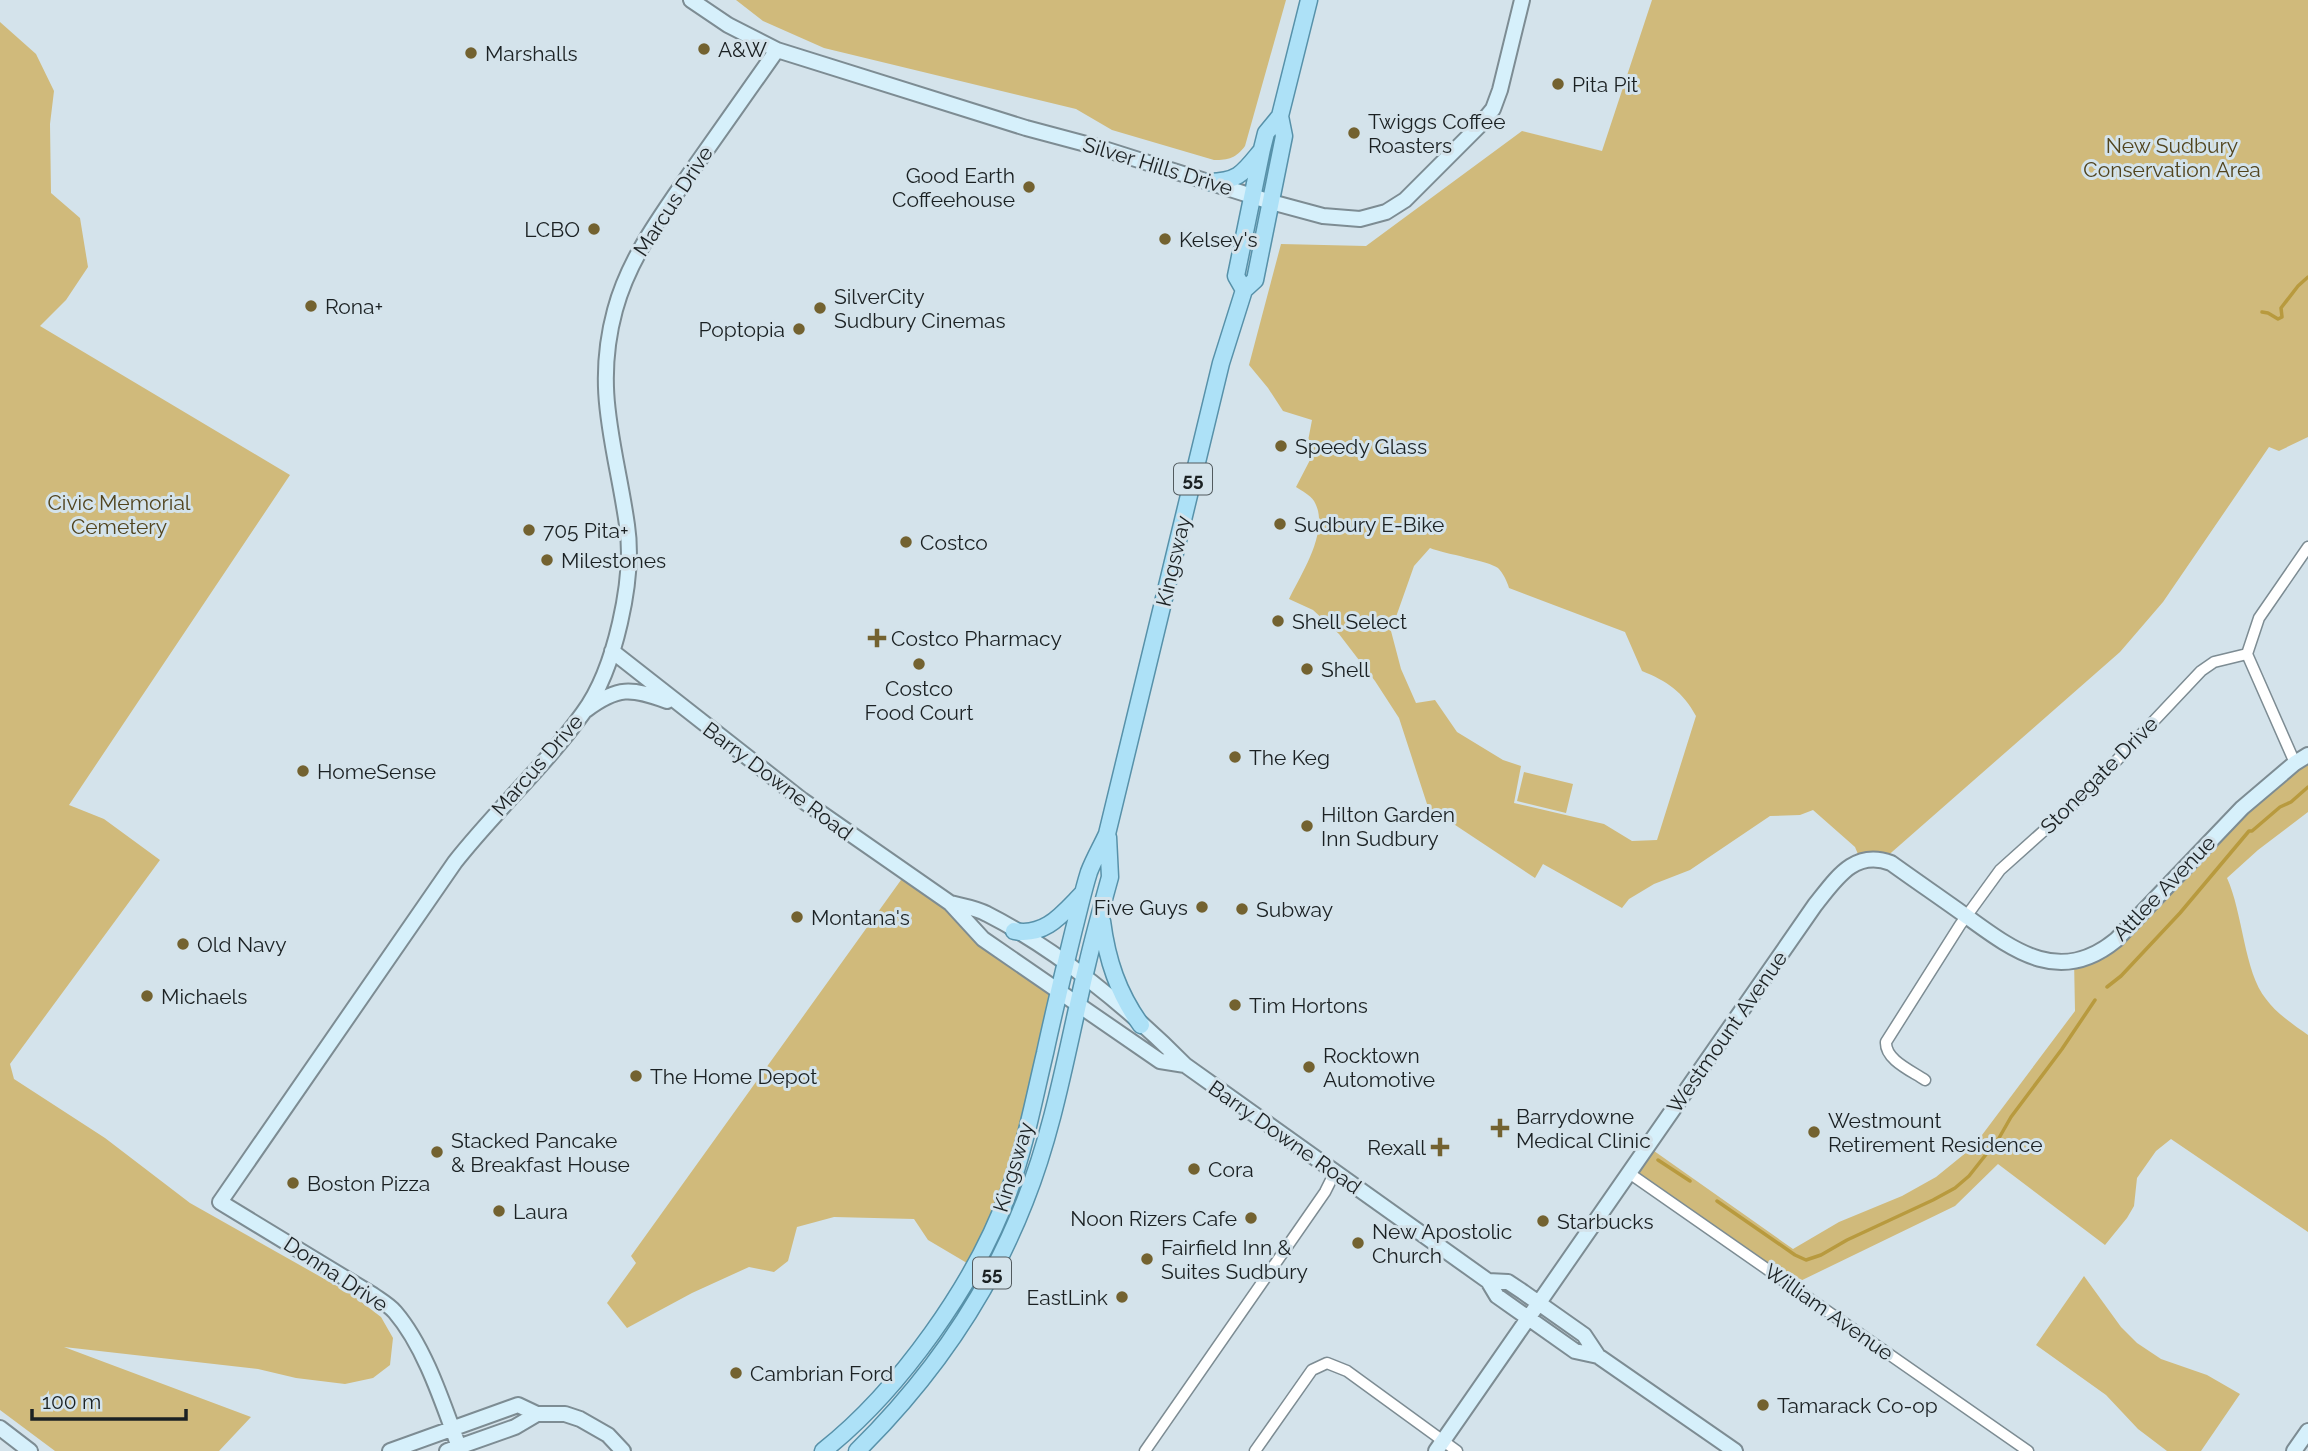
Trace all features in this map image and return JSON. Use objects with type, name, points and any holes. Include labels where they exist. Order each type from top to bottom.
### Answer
[{"type":"main road","name":"Kingsway","points":[[823,1451],[869,1410],[907,1366],[947,1310],[984,1248],[1010,1191],[1089,872],[1107,834],[1221,363],[1244,290],[1255,279],[1284,136],[1280,116],[1309,0]]},
{"type":"main road","name":"Kingsway","points":[[1244,290],[1236,276],[1262,149],[1266,133],[1280,116]]},
{"type":"main road","points":[[1209,182],[1235,178],[1262,149]]},
{"type":"main road","name":"Kingsway","points":[[857,1451],[927,1373],[976,1301],[1000,1258],[1026,1200],[1044,1145],[1110,877],[1107,834]]},
{"type":"main road","points":[[1014,931],[1024,933],[1041,930],[1059,918],[1084,891]]},
{"type":"main road","points":[[1101,909],[1113,976],[1141,1025]]},
{"type":"street","name":"Silver Hills Drive","points":[[691,0],[728,25],[776,50],[1271,202],[1324,216],[1360,219],[1386,212],[1405,200],[1493,109],[1522,0]]},
{"type":"street","name":"Marcus Drive","points":[[220,1202],[456,862],[585,711],[611,651],[620,621],[628,574],[626,520],[606,409],[605,376],[615,310],[627,275],[648,234],[776,50]]},
{"type":"street","points":[[2295,763],[2247,654],[2259,618],[2308,547]]},
{"type":"street","name":"Barry Downe Road","points":[[611,651],[802,800],[950,903],[983,939],[1160,1061],[1185,1065]]},
{"type":"street","name":"Stonegate Drive","points":[[1926,1080],[1893,1058],[1885,1047],[1886,1042],[1965,916],[2000,870],[2086,793],[2201,671],[2214,662],[2247,654]]},
{"type":"street","points":[[585,711],[606,696],[634,690],[678,705]]},
{"type":"street","name":"Attlee Avenue","points":[[1965,916],[2011,948],[2041,960],[2074,960],[2101,951],[2116,940],[2242,808],[2308,755]]},
{"type":"street","name":"Westmount Avenue","points":[[1439,1446],[1815,905],[1849,867],[1860,860],[1871,858],[1891,863],[1965,916]]},
{"type":"street","name":"Barry Downe Road","points":[[950,903],[985,913],[1065,963],[1185,1065],[1488,1281],[1497,1296],[1574,1351],[1598,1356]]},
{"type":"street","points":[[1145,1451],[1325,1192],[1335,1172]]},
{"type":"street","name":"William Avenue","points":[[1629,1173],[2028,1451]]},
{"type":"street","name":"Donna Drive","points":[[220,1202],[373,1294],[393,1309],[420,1351],[452,1427],[453,1449]]},
{"type":"street","name":"Barry Downe Road","points":[[1488,1281],[1508,1282],[1584,1335],[1598,1356],[1735,1451]]},
{"type":"street","points":[[1255,1451],[1312,1370],[1327,1363],[1347,1371],[1439,1446],[1457,1451]]},
{"type":"street","points":[[390,1451],[519,1405],[537,1415]]},
{"type":"street","points":[[453,1449],[515,1427],[537,1415],[565,1414],[608,1435],[623,1451]]},
{"type":"street","points":[[0,1428],[30,1451]]},
{"type":"street","points":[[2294,1451],[2308,1431]]},
{"type":"green space","points":[[736,0],[1286,0],[1245,146],[1232,158],[1214,160],[1112,130],[1076,109],[824,48],[763,21]]},
{"type":"green space","name":"New Sudbury Conservation Area","points":[[1652,0],[2308,0],[2308,437],[2279,451],[2269,447],[2163,602],[2120,652],[1884,859],[1860,859],[1855,847],[1813,810],[1800,815],[1770,816],[1690,870],[1654,884],[1629,899],[1622,908],[1543,864],[1535,878],[1428,807],[1399,718],[1375,681],[1339,634],[1313,610],[1289,599],[1307,564],[1319,525],[1314,501],[1296,487],[1310,460],[1308,441],[1312,420],[1283,411],[1249,365],[1281,244],[1366,246],[1522,131],[1602,151]],"holes":[[[1430,548],[1493,565],[1502,572],[1509,588],[1625,632],[1642,671],[1667,683],[1686,700],[1696,716],[1657,840],[1632,841],[1604,824],[1514,803],[1521,766],[1503,760],[1457,732],[1435,700],[1416,703],[1401,669],[1391,631],[1414,566]]]},
{"type":"green space","name":"Civic Memorial Cemetery","points":[[0,22],[36,54],[54,91],[50,124],[51,193],[80,218],[88,267],[66,300],[40,326],[290,475],[69,805],[104,819],[160,860],[10,1064],[14,1079],[105,1138],[190,1203],[351,1294],[381,1317],[393,1338],[390,1365],[373,1378],[345,1384],[296,1378],[258,1369],[64,1347],[251,1417],[219,1451],[55,1451],[0,1410]]},
{"type":"green space","points":[[2308,754],[2308,812],[2258,850],[2227,878],[2248,958],[2259,987],[2275,1009],[2308,1035],[2308,1232],[2171,1139],[2156,1151],[2137,1178],[2134,1206],[2105,1245],[1998,1164],[1955,1206],[1792,1285],[1629,1172],[1647,1146],[1793,1249],[1839,1222],[1902,1196],[1936,1177],[1973,1147],[2075,1011],[2074,959],[2101,950]]},
{"type":"green space","points":[[1524,772],[1573,784],[1566,813],[1517,801]]},
{"type":"green space","points":[[906,873],[983,940],[1058,990],[1024,1132],[972,1266],[928,1240],[914,1219],[834,1217],[797,1227],[788,1261],[774,1272],[749,1267],[692,1293],[627,1328],[607,1303],[636,1263],[631,1256]]},
{"type":"green space","points":[[2084,1276],[2121,1327],[2137,1343],[2161,1359],[2207,1375],[2240,1394],[2201,1451],[2167,1451],[2138,1429],[2106,1395],[2036,1345]]},
{"type":"waterway","points":[[2262,312],[2278,319],[2282,317],[2281,308],[2308,277]]},
{"type":"waterway","points":[[2107,987],[2121,976],[2180,913],[2249,831],[2308,787]]},
{"type":"waterway","points":[[1717,1201],[1806,1260],[1933,1200],[1955,1188],[1969,1176],[1999,1138],[2011,1117],[2095,1000]]},
{"type":"waterway","points":[[1658,1160],[1690,1181]]},
{"type":"place","name":"A&W","points":[[704,49]]},
{"type":"place","name":"Marshalls","points":[[471,53]]},
{"type":"place","name":"Pita Pit","points":[[1558,84]]},
{"type":"place","name":"Twiggs Coffee Roasters","points":[[1354,133]]},
{"type":"place","name":"Good Earth Coffeehouse","points":[[1029,187]]},
{"type":"place","name":"LCBO","points":[[594,229]]},
{"type":"place","name":"Kelsey's","points":[[1165,239]]},
{"type":"place","name":"Rona+","points":[[311,306]]},
{"type":"place","name":"SilverCity Sudbury Cinemas","points":[[820,308]]},
{"type":"place","name":"Poptopia","points":[[799,329]]},
{"type":"place","name":"Speedy Glass","points":[[1281,446]]},
{"type":"place","name":"Sudbury E-Bike","points":[[1280,524]]},
{"type":"place","name":"705 Pita+","points":[[529,530]]},
{"type":"place","name":"Costco","points":[[906,542]]},
{"type":"place","name":"Milestones","points":[[547,560]]},
{"type":"place","name":"Shell Select","points":[[1278,621]]},
{"type":"place","name":"Costco Pharmacy","points":[[877,638]]},
{"type":"place","name":"Costco Food Court","points":[[919,664]]},
{"type":"place","name":"Shell","points":[[1307,669]]},
{"type":"place","name":"The Keg","points":[[1235,757]]},
{"type":"place","name":"HomeSense","points":[[303,771]]},
{"type":"place","name":"Hilton Garden Inn Sudbury","points":[[1307,826]]},
{"type":"place","name":"Five Guys","points":[[1202,907]]},
{"type":"place","name":"Subway","points":[[1242,909]]},
{"type":"place","name":"Montana's","points":[[797,917]]},
{"type":"place","name":"Old Navy","points":[[183,944]]},
{"type":"place","name":"Michaels","points":[[147,996]]},
{"type":"place","name":"Tim Hortons","points":[[1235,1005]]},
{"type":"place","name":"Rocktown Automotive","points":[[1309,1067]]},
{"type":"place","name":"The Home Depot","points":[[636,1076]]},
{"type":"place","name":"Barrydowne Medical Clinic","points":[[1500,1128]]},
{"type":"place","name":"Westmount Retirement Residence","points":[[1814,1132]]},
{"type":"place","name":"Rexall","points":[[1440,1147]]},
{"type":"place","name":"Stacked Pancake & Breakfast House","points":[[437,1152]]},
{"type":"place","name":"Cora","points":[[1194,1169]]},
{"type":"place","name":"Boston Pizza","points":[[293,1183]]},
{"type":"place","name":"Laura","points":[[499,1211]]},
{"type":"place","name":"Noon Rizers Cafe","points":[[1251,1218]]},
{"type":"place","name":"Starbucks","points":[[1543,1221]]},
{"type":"place","name":"New Apostolic Church","points":[[1358,1243]]},
{"type":"place","name":"Fairfield Inn & Suites Sudbury","points":[[1147,1259]]},
{"type":"place","name":"EastLink","points":[[1122,1297]]},
{"type":"place","name":"Cambrian Ford","points":[[736,1373]]},
{"type":"place","name":"Tamarack Co-op","points":[[1763,1405]]}]
